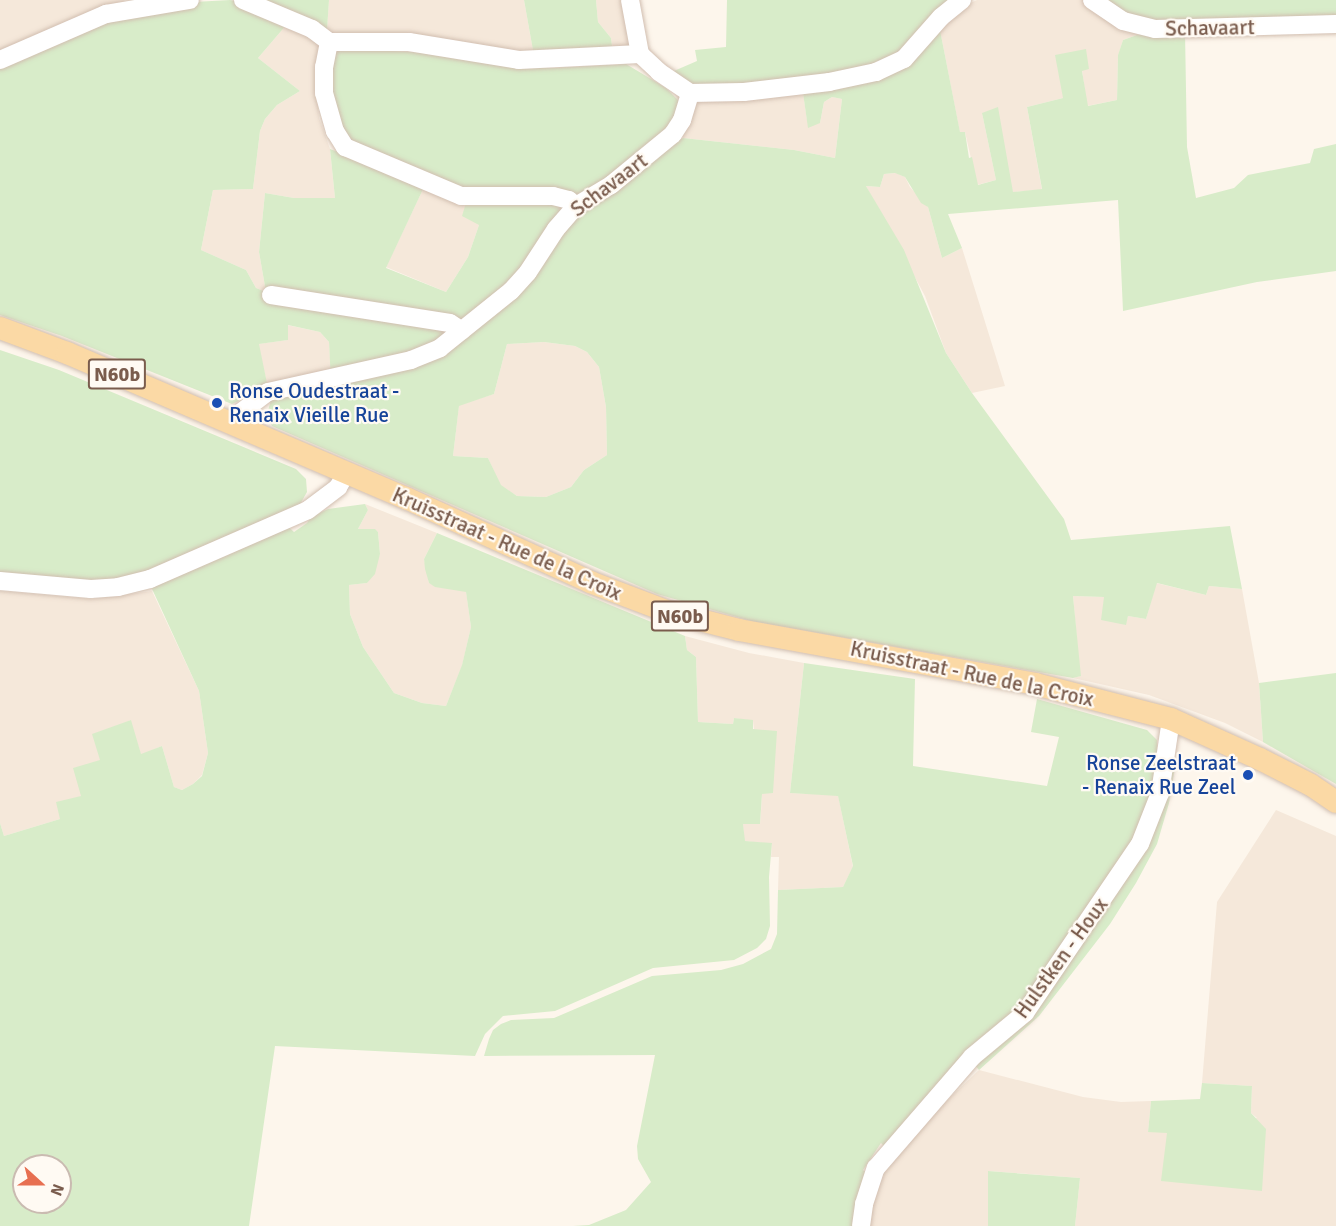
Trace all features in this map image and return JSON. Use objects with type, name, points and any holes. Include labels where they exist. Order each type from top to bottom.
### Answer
[{"type":"main road","name":"Kruisstraat - Rue de la Croix","points":[[0,328],[67,353],[406,498],[590,582],[669,612],[708,624],[1035,684],[1171,719],[1260,759],[1311,785],[1336,802]]},
{"type":"street","points":[[0,60],[106,14],[190,0]]},
{"type":"street","points":[[243,0],[312,29],[323,35],[329,42],[409,42],[519,60],[640,54]]},
{"type":"street","points":[[630,0],[640,54],[659,72],[690,93],[782,88],[829,82],[885,69],[904,59],[941,17],[962,0]]},
{"type":"street","name":"Schavaart","points":[[1092,0],[1123,21],[1155,29],[1336,24]]},
{"type":"street","points":[[329,42],[324,66],[324,93],[335,130],[345,147],[461,196],[552,196],[562,197],[576,206]]},
{"type":"street","name":"Schavaart","points":[[231,424],[240,413],[268,392],[411,360],[440,348],[511,291],[528,272],[556,229],[576,206],[611,185],[673,134],[682,120],[690,93]]},
{"type":"street","points":[[271,296],[450,323],[462,330]]},
{"type":"street","points":[[0,581],[91,590],[118,587],[150,579],[308,510],[338,487],[346,474]]},
{"type":"street","name":"Hulstken - Houx","points":[[861,1226],[864,1204],[876,1168],[972,1057],[1025,1013],[1140,844],[1160,793],[1171,719]]},
{"type":"shaded area","points":[[0,0],[124,0],[128,5],[0,55]]},
{"type":"shaded area","points":[[329,0],[524,0],[534,56],[340,38],[327,31]]},
{"type":"shaded area","points":[[596,0],[627,0],[634,51],[613,54],[611,38],[598,22]]},
{"type":"shaded area","points":[[977,0],[1083,0],[1145,32],[1123,40],[1118,56],[1117,100],[1087,106],[1082,70],[1086,50],[1063,98],[1027,107],[1042,190],[1013,192],[982,113],[996,180],[977,185],[965,132],[960,133],[939,25],[964,6]]},
{"type":"shaded area","points":[[288,23],[320,38],[317,98],[319,118],[330,149],[335,198],[294,198],[265,193],[259,252],[266,292],[256,288],[246,270],[201,250],[213,190],[253,189],[260,131],[265,119],[277,105],[300,91],[258,58]]},
{"type":"shaded area","points":[[803,93],[807,120],[820,123],[824,102],[832,97],[842,99],[835,158],[794,150],[683,138],[683,125],[693,103],[703,97]]},
{"type":"shaded area","points":[[896,173],[905,177],[910,187],[928,207],[942,258],[962,248],[1005,386],[972,393],[946,353],[925,296],[866,186],[880,187],[884,174]]},
{"type":"shaded area","points":[[425,185],[466,200],[479,225],[468,257],[446,292],[386,267]]},
{"type":"shaded area","points":[[287,325],[320,332],[329,342],[331,374],[268,388],[258,344],[288,340]]},
{"type":"shaded area","points":[[544,342],[575,346],[587,352],[599,367],[606,407],[607,455],[584,470],[571,487],[546,497],[517,496],[500,485],[488,458],[453,456],[459,405],[494,394],[507,344]]},
{"type":"shaded area","points":[[365,504],[437,533],[424,559],[429,583],[466,591],[471,627],[462,666],[446,706],[422,703],[394,693],[363,647],[350,614],[349,585],[367,583],[380,554],[378,532],[374,529],[358,529],[368,510]]},
{"type":"shaded area","points":[[1156,583],[1206,595],[1209,586],[1242,589],[1259,683],[1263,742],[1225,723],[1149,695],[1073,678],[1080,676],[1073,596],[1104,597],[1125,625],[1128,616],[1146,619]]},
{"type":"shaded area","points":[[0,591],[92,599],[152,591],[199,691],[208,753],[202,775],[182,790],[174,787],[162,746],[141,755],[130,720],[100,761],[81,796],[60,819],[4,836],[0,823]]},
{"type":"shaded area","points":[[685,636],[749,653],[804,663],[790,793],[838,795],[853,867],[843,887],[778,890],[779,857],[771,857],[772,844],[744,841],[743,824],[760,824],[761,811],[762,793],[753,721],[734,718],[733,724],[698,722],[696,657],[687,650]]},
{"type":"shaded area","points":[[1276,810],[1336,836],[1336,1226],[1075,1226],[1080,1178],[989,1171],[988,1226],[869,1226],[870,1210],[879,1179],[937,1110],[979,1070],[1083,1097],[1121,1102],[1151,1101],[1148,1132],[1257,1118],[1251,1113],[1252,1086],[1202,1083],[1217,902]]},
{"type":"green space","points":[[230,0],[248,4],[288,23],[258,58],[300,91],[277,105],[265,119],[260,131],[253,189],[213,190],[201,250],[246,270],[256,288],[266,292],[259,252],[265,193],[294,198],[335,198],[330,149],[425,185],[386,268],[446,292],[468,257],[479,225],[462,216],[469,193],[354,147],[331,111],[333,54],[338,51],[351,49],[434,53],[519,66],[552,68],[626,64],[666,88],[679,101],[677,141],[683,138],[794,150],[835,158],[842,99],[832,97],[824,102],[820,123],[808,128],[803,93],[692,89],[667,74],[697,61],[695,50],[726,47],[727,0],[951,0],[939,25],[960,132],[965,132],[969,158],[972,157],[978,185],[996,180],[982,113],[998,107],[1013,192],[1042,189],[1027,107],[1063,98],[1055,55],[1086,49],[1089,69],[1082,71],[1088,106],[1117,100],[1118,55],[1123,40],[1148,31],[1185,32],[1187,147],[1196,198],[1234,188],[1248,175],[1310,163],[1314,149],[1336,144],[1336,271],[1257,282],[1123,311],[1118,200],[948,214],[962,248],[942,258],[928,207],[921,203],[905,177],[895,173],[884,174],[880,187],[866,186],[904,250],[946,353],[972,393],[1064,519],[1071,540],[1230,526],[1242,589],[1209,586],[1206,595],[1157,583],[1146,619],[1128,616],[1126,625],[1101,620],[1104,597],[1073,596],[1081,676],[1073,678],[751,621],[657,594],[272,426],[267,414],[271,400],[331,383],[329,342],[320,332],[288,325],[288,340],[259,344],[268,388],[232,404],[62,336],[0,315],[0,66],[104,20],[194,2]],"holes":[[[544,342],[575,346],[587,352],[599,367],[606,407],[607,455],[584,470],[571,487],[546,497],[517,496],[501,485],[488,458],[453,456],[459,406],[494,394],[507,344]]]},
{"type":"green space","points":[[255,0],[329,0],[327,31]]},
{"type":"green space","points":[[524,0],[596,0],[598,22],[611,38],[613,54],[534,56]]},
{"type":"green space","points":[[1097,0],[1336,0],[1336,21],[1148,26]]},
{"type":"green space","points":[[0,350],[59,370],[296,469],[306,479],[307,492],[299,506],[282,521],[294,532],[307,523],[311,517],[328,509],[365,504],[368,510],[358,529],[375,529],[378,532],[380,554],[375,574],[367,583],[349,585],[350,614],[363,647],[394,693],[422,703],[446,706],[462,665],[471,627],[466,592],[435,587],[429,583],[425,569],[424,559],[437,533],[685,636],[687,650],[696,657],[698,722],[733,724],[734,718],[753,720],[753,729],[777,731],[773,793],[762,794],[760,824],[743,824],[745,841],[772,843],[769,877],[770,926],[766,939],[757,948],[734,960],[653,968],[555,1011],[503,1016],[485,1034],[475,1056],[275,1046],[249,1226],[0,1226],[0,823],[4,836],[60,819],[56,802],[81,796],[73,768],[100,760],[92,734],[131,720],[141,754],[162,746],[174,787],[182,790],[202,776],[208,753],[199,691],[147,578],[96,581],[0,574]]},
{"type":"green space","points":[[804,663],[915,679],[913,766],[1047,786],[1059,737],[1031,732],[1037,699],[1147,730],[1157,740],[1158,774],[1133,845],[1024,1008],[887,1149],[881,1143],[863,1170],[868,1174],[857,1226],[573,1226],[589,1225],[626,1210],[651,1182],[638,1159],[637,1146],[655,1055],[484,1056],[489,1039],[493,1030],[511,1020],[554,1018],[652,976],[721,970],[743,964],[771,949],[777,934],[778,890],[843,887],[853,866],[838,796],[790,793]]},
{"type":"green space","points":[[1336,673],[1336,784],[1263,742],[1259,683]]},
{"type":"green space","points":[[1168,755],[1176,761],[1169,803],[1157,844],[1136,883],[1110,924],[1039,1016],[979,1070],[974,1064],[1128,873]]},
{"type":"green space","points":[[1202,1083],[1252,1086],[1251,1113],[1266,1129],[1262,1191],[1161,1181],[1167,1133],[1148,1132],[1151,1101],[1200,1099]]},
{"type":"green space","points":[[988,1171],[1080,1178],[1075,1226],[988,1226]]},
{"type":"place","name":"Ronse Oudestraat - Renaix Vieille Rue","points":[[217,403]]},
{"type":"place","name":"Ronse Zeelstraat - Renaix Rue Zeel","points":[[1248,775]]}]
